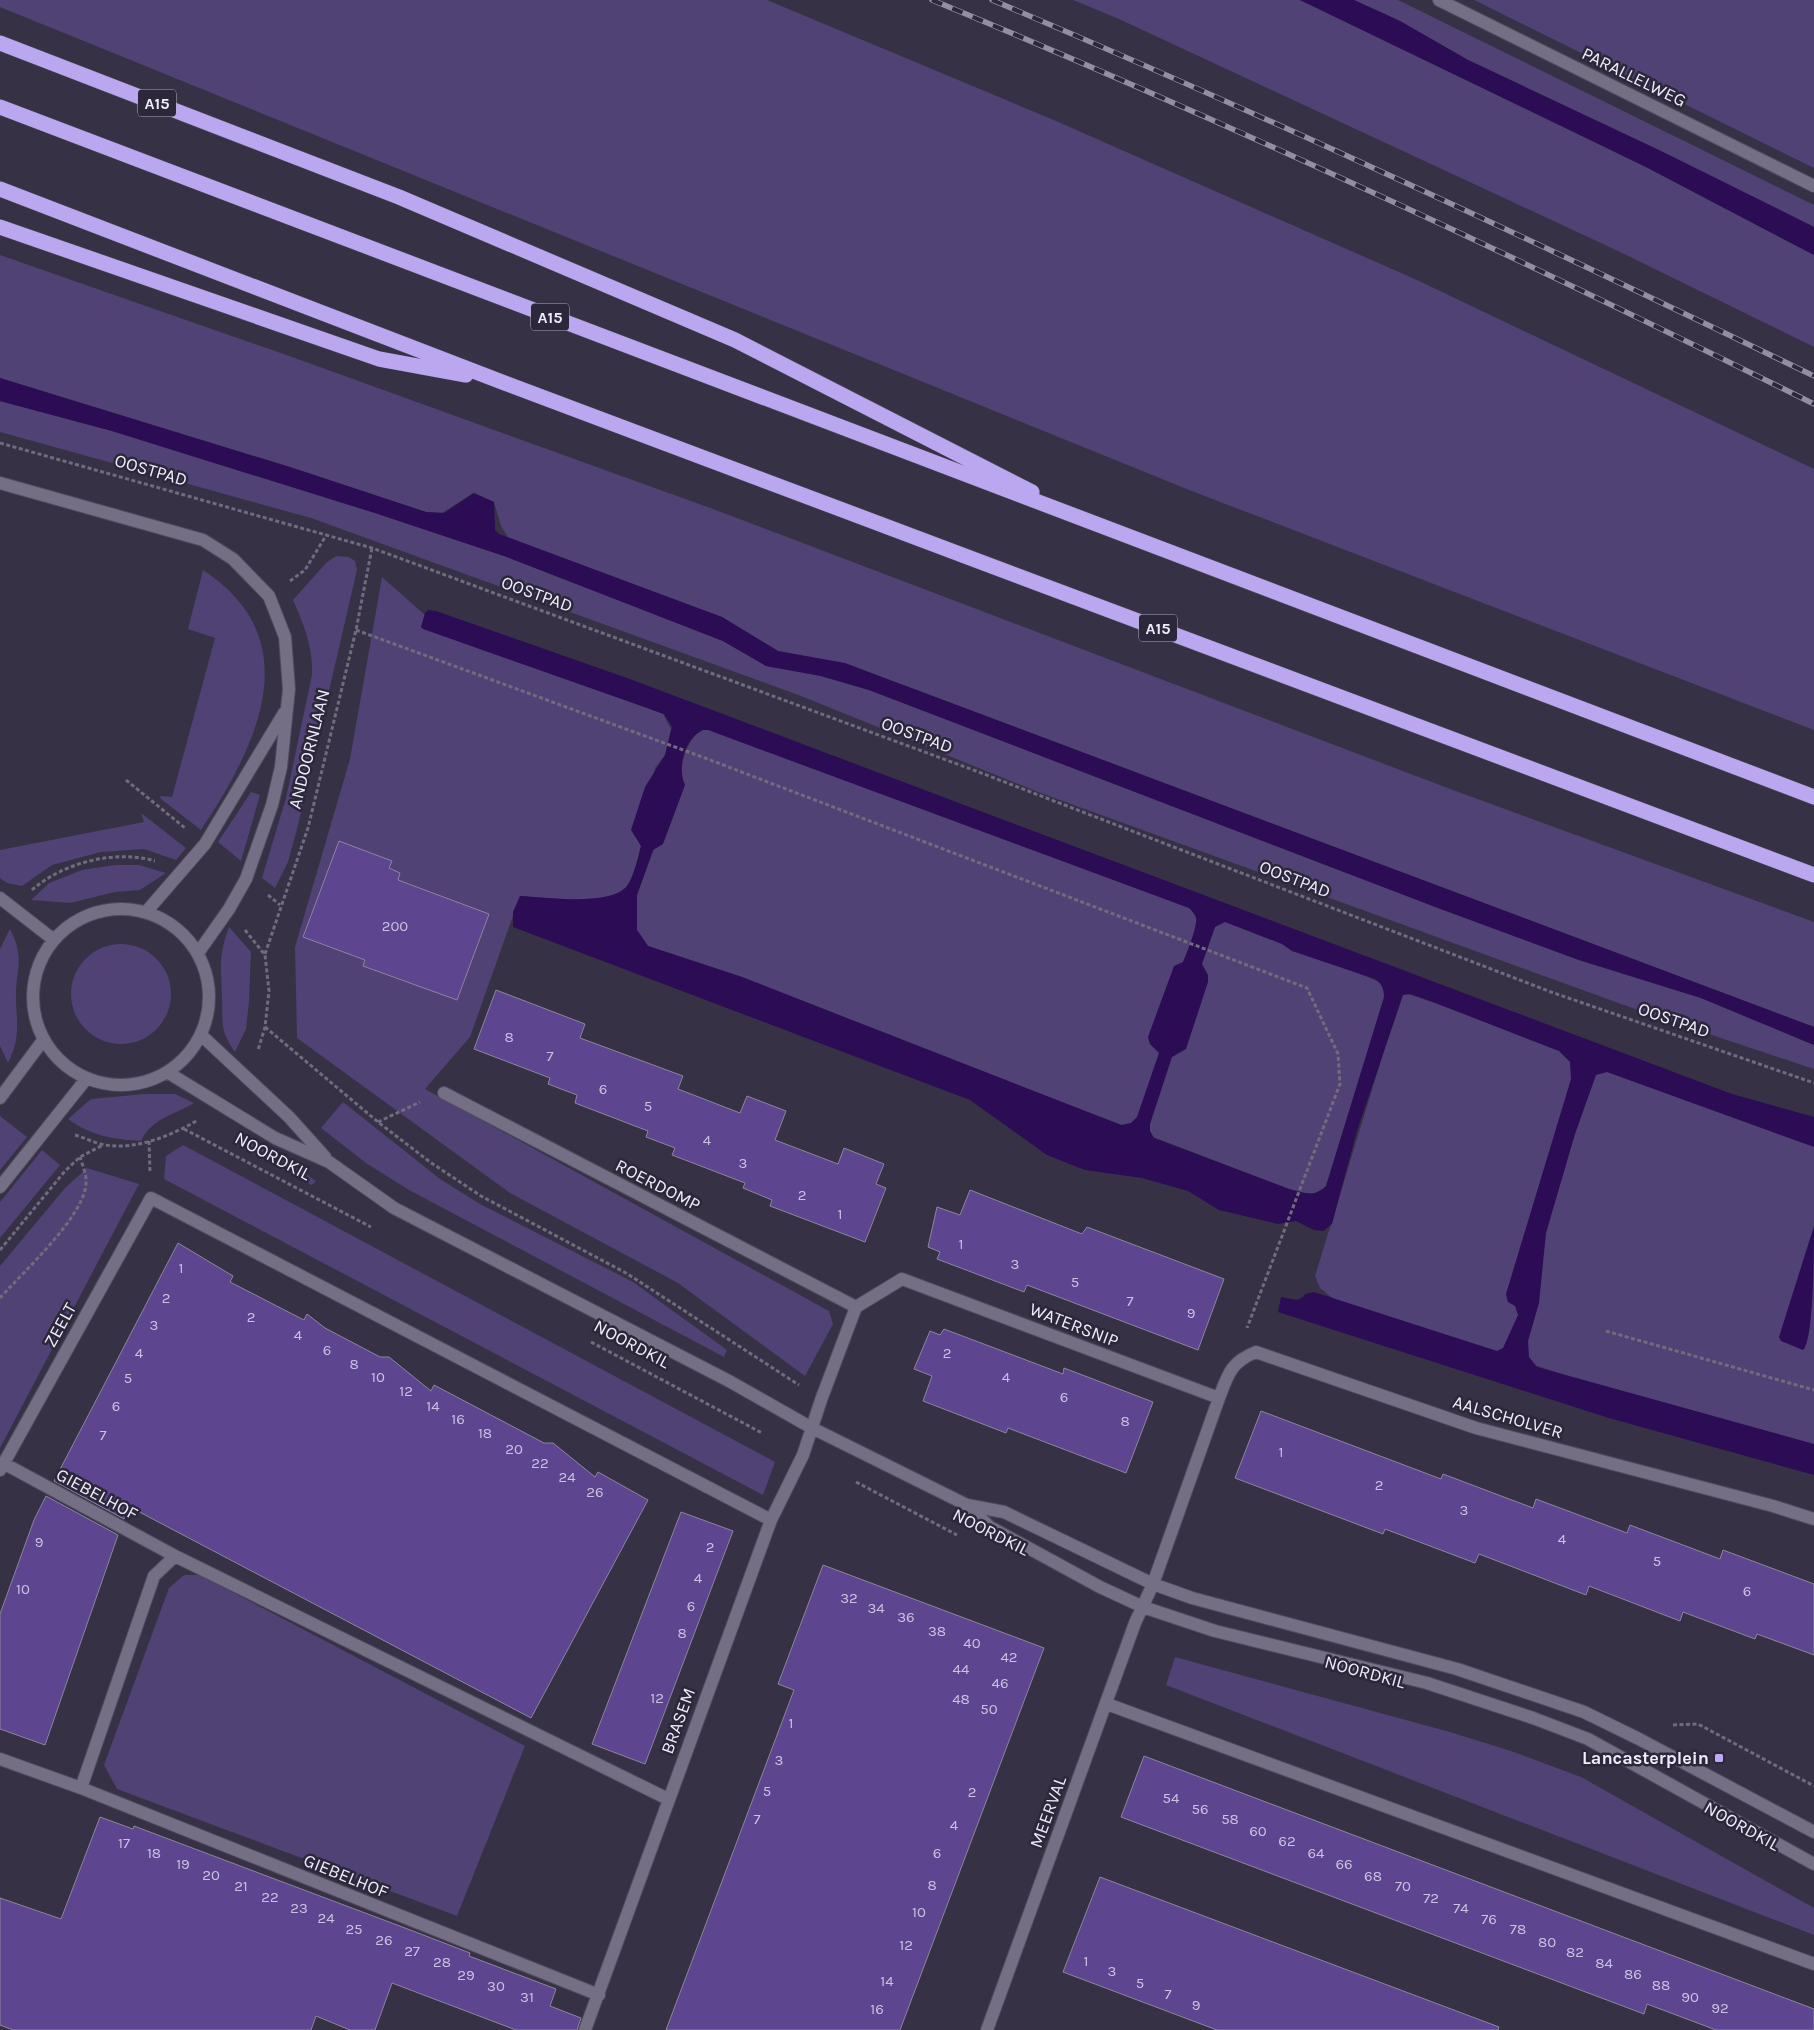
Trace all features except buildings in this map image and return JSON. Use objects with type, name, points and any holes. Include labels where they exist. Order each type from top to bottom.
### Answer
[{"type":"highway","name":"A15","points":[[0,43],[399,197],[735,340],[1100,527]]},
{"type":"highway","name":"A15","points":[[0,108],[1814,797]]},
{"type":"highway","name":"A15","points":[[0,189],[502,382],[1814,875]]},
{"type":"highway","name":"A15","points":[[0,227],[379,360],[502,382]]},
{"type":"street","name":"PARALLELWEG","points":[[1439,0],[1814,186]]},
{"type":"street","name":"ANDOORNLAAN","points":[[0,483],[203,540],[233,559],[270,596],[285,637],[289,689],[281,767],[272,805],[246,879],[229,909],[198,953]]},
{"type":"street","name":"ANDOORNLAAN","points":[[146,912],[205,844],[286,708]]},
{"type":"street","points":[[0,898],[54,940]]},
{"type":"street","points":[[121,908],[146,912],[162,918],[176,928],[188,939],[198,953],[205,968],[209,985],[207,1019],[201,1035],[181,1062],[167,1072],[148,1080],[128,1084],[107,1084],[88,1078],[62,1062],[44,1039],[36,1020],[33,999],[35,978],[42,957],[54,940],[73,923],[96,912],[121,908]]},
{"type":"street","name":"NOORDKIL","points":[[201,1035],[289,1117],[329,1162]]},
{"type":"street","points":[[0,1098],[44,1039]]},
{"type":"street","name":"NOORDKIL","points":[[167,1072],[275,1138],[329,1162],[394,1208],[730,1381],[812,1428],[967,1505],[1004,1512],[1153,1584],[1192,1598],[1457,1669],[1584,1712],[1639,1738],[1814,1832]]},
{"type":"street","points":[[0,1187],[88,1078]]},
{"type":"street","name":"ROERDOMP","points":[[444,1093],[856,1307]]},
{"type":"street","points":[[151,1198],[771,1520]]},
{"type":"street","name":"ZEELT","points":[[1,1467],[151,1198]]},
{"type":"street","name":"WATERSNIP","points":[[856,1307],[902,1279],[1219,1398]]},
{"type":"street","points":[[812,1428],[856,1307]]},
{"type":"street","points":[[1153,1584],[1230,1370],[1242,1358],[1256,1352]]},
{"type":"street","name":"AALSCHOLVER","points":[[1256,1352],[1476,1428],[1773,1506],[1814,1520]]},
{"type":"street","name":"BRASEM","points":[[585,2030],[771,1520],[803,1455],[812,1428]]},
{"type":"street","name":"GIEBELHOF","points":[[1,1467],[175,1556],[668,1799]]},
{"type":"street","name":"NOORDKIL","points":[[967,1505],[990,1527],[1100,1587],[1143,1606],[1215,1631],[1427,1683],[1534,1718],[1579,1735],[1814,1864]]},
{"type":"street","points":[[81,1788],[154,1576],[175,1556]]},
{"type":"street","name":"MEERVAL","points":[[987,2030],[1143,1606],[1153,1584]]},
{"type":"street","points":[[1107,1704],[1814,1964]]},
{"type":"street","name":"GIEBELHOF","points":[[0,1759],[81,1788],[599,1995]]},
{"type":"path","name":"OOSTPAD","points":[[0,443],[372,548],[976,771],[1551,992],[1814,1083]]},
{"type":"path","points":[[270,596],[305,570],[327,534]]},
{"type":"path","name":"ANDOORNLAAN","points":[[265,955],[308,828],[356,630],[372,548]]},
{"type":"path","points":[[356,630],[706,758],[1307,988],[1338,1054],[1340,1084],[1245,1331],[1256,1352]]},
{"type":"path","points":[[265,1027],[378,1122],[430,1162],[481,1196],[626,1273],[821,1400]]},
{"type":"path","points":[[378,1122],[413,1104],[444,1093]]},
{"type":"path","name":"NOORDKIL","points":[[184,1129],[376,1230]]},
{"type":"path","points":[[149,1141],[151,1198]]},
{"type":"path","points":[[0,1250],[65,1170],[80,1157],[104,1144]]},
{"type":"path","points":[[0,1298],[73,1217],[82,1200],[87,1182],[80,1157]]},
{"type":"path","points":[[1606,1331],[1814,1390]]},
{"type":"path","name":"NOORDKIL","points":[[586,1340],[803,1455]]},
{"type":"path","name":"NOORDKIL","points":[[847,1478],[962,1537]]},
{"type":"shaded area","points":[[0,0],[767,0],[1056,121],[1417,280],[1814,469],[1814,730],[1189,490],[0,7]]},
{"type":"shaded area","points":[[1073,0],[1300,0],[1646,167],[1814,255],[1814,347],[1618,251],[1119,19]]},
{"type":"shaded area","points":[[1300,0],[1354,0],[1400,21],[1468,60],[1663,152],[1814,227],[1814,255],[1646,167]]},
{"type":"shaded area","points":[[1354,0],[1398,0],[1814,205],[1814,227],[1663,152],[1468,60],[1400,21]]},
{"type":"shaded area","points":[[1474,0],[1814,0],[1814,168]]},
{"type":"shaded area","points":[[0,255],[295,358],[713,509],[1445,787],[1814,922],[1814,1027],[906,686],[778,651],[722,617],[509,539],[501,526],[494,502],[473,493],[442,513],[426,512],[293,468],[0,378]]},
{"type":"shaded area","points":[[0,378],[293,468],[426,512],[444,513],[474,493],[494,502],[495,530],[499,534],[722,617],[778,651],[845,663],[1814,1027],[1814,1045],[1701,998],[1579,960],[1438,908],[869,690],[821,676],[766,666],[723,641],[504,556],[375,513],[112,431],[0,401]]},
{"type":"shaded area","points":[[0,401],[112,431],[375,513],[504,556],[723,641],[766,666],[821,676],[869,690],[1438,908],[1579,960],[1701,998],[1814,1045],[1814,1069],[1646,1013],[1038,792],[801,696],[311,518],[0,432]]},
{"type":"shaded area","points":[[336,556],[349,557],[355,561],[357,570],[297,829],[288,862],[275,888],[262,878],[286,798],[312,675],[309,646],[304,627],[293,600],[326,563]]},
{"type":"shaded area","points":[[203,570],[236,598],[256,628],[264,661],[263,695],[254,729],[240,764],[222,798],[201,830],[161,799],[160,796],[172,797],[215,638],[188,629]]},
{"type":"shaded area","points":[[382,577],[434,623],[663,714],[671,729],[665,755],[655,768],[638,839],[641,846],[635,870],[629,883],[622,891],[610,896],[596,898],[562,899],[520,896],[470,1037],[425,1089],[829,1311],[833,1324],[805,1376],[678,1283],[510,1193],[297,1038],[295,947],[350,759]]},
{"type":"shaded area","points":[[428,610],[436,611],[627,678],[1732,1094],[1814,1117],[1814,1147],[1607,1072],[1596,1075],[1575,1134],[1546,1233],[1539,1303],[1528,1341],[1529,1357],[1537,1367],[1814,1444],[1814,1475],[1609,1418],[1278,1312],[1281,1297],[1297,1300],[1305,1294],[1314,1292],[1497,1351],[1503,1348],[1518,1315],[1515,1306],[1508,1302],[1506,1294],[1571,1079],[1570,1062],[1559,1051],[1425,999],[1410,994],[1403,995],[1357,1131],[1332,1224],[1323,1231],[1314,1230],[1296,1221],[1278,1224],[1219,1210],[1188,1191],[1142,1178],[1085,1170],[1047,1155],[970,1100],[513,927],[513,912],[520,896],[562,899],[595,898],[610,896],[622,891],[629,883],[635,870],[641,846],[631,830],[645,787],[665,755],[672,727],[664,714],[423,629],[421,627],[425,613]],"holes":[[[703,730],[708,730],[1189,908],[1196,917],[1195,927],[1183,962],[1174,966],[1148,1037],[1150,1044],[1159,1053],[1137,1117],[1131,1123],[1121,1125],[742,977],[648,946],[637,930],[637,895],[653,850],[663,844],[685,785],[682,770],[684,754],[691,740]],[[1225,922],[1282,944],[1292,951],[1375,979],[1383,989],[1384,997],[1326,1186],[1317,1192],[1309,1194],[1289,1189],[1154,1138],[1150,1131],[1150,1124],[1172,1057],[1186,1049],[1208,982],[1208,975],[1202,964],[1215,927]]]},
{"type":"shaded area","points":[[705,726],[1283,943],[1392,987],[1326,1186],[1322,1190],[1313,1193],[1289,1189],[832,1014],[742,977],[648,946],[637,930],[637,895],[681,775],[687,748]]},
{"type":"shaded area","points":[[251,792],[260,795],[241,861],[218,842]]},
{"type":"shaded area","points":[[141,813],[186,848],[176,860],[144,849],[101,852],[52,865],[22,886],[7,883],[0,878],[0,850],[144,822]]},
{"type":"shaded area","points":[[115,865],[139,865],[166,873],[140,890],[115,892],[70,903],[31,900],[49,883],[82,870]]},
{"type":"shaded area","points":[[229,927],[251,952],[246,1029],[235,1052],[226,1037],[222,1019],[221,962],[223,946]]},
{"type":"shaded area","points":[[10,929],[18,949],[19,964],[16,989],[17,1032],[8,1063],[0,1046],[0,949]]},
{"type":"shaded area","points":[[121,944],[131,945],[149,952],[163,966],[170,984],[170,1004],[163,1022],[149,1036],[131,1043],[121,1044],[111,1043],[93,1036],[79,1022],[72,1004],[71,994],[72,984],[79,966],[93,952],[111,945]]},
{"type":"shaded area","points":[[1402,992],[1593,1056],[1814,1140],[1814,1459],[1478,1346],[1337,1302],[1320,1288],[1315,1276]]},
{"type":"shaded area","points":[[145,1094],[175,1094],[194,1103],[157,1122],[141,1141],[103,1136],[85,1129],[68,1119],[91,1099]]},
{"type":"shaded area","points":[[343,1102],[440,1179],[480,1204],[633,1282],[727,1350],[724,1357],[409,1190],[366,1163],[321,1128]]},
{"type":"shaded area","points":[[0,1116],[27,1137],[0,1170]]},
{"type":"shaded area","points":[[240,1132],[316,1181],[312,1185],[234,1144]]},
{"type":"shaded area","points":[[183,1145],[775,1462],[763,1495],[164,1179],[166,1156]]},
{"type":"shaded area","points":[[42,1150],[60,1165],[0,1238],[0,1202]]},
{"type":"shaded area","points":[[87,1168],[139,1184],[0,1448],[0,1266],[65,1188]]},
{"type":"shaded area","points":[[1814,1226],[1811,1312],[1807,1343],[1803,1350],[1781,1341],[1779,1337]]},
{"type":"shaded area","points":[[184,1575],[200,1575],[525,1746],[457,1916],[117,1789],[104,1765],[169,1588]]},
{"type":"shaded area","points":[[1175,1657],[1450,1732],[1511,1751],[1581,1777],[1814,1908],[1814,1935],[1166,1685]]},
{"type":"railway","points":[[932,0],[1155,95],[1376,194],[1596,297],[1814,404]]},
{"type":"railway","points":[[992,0],[1096,44],[1406,183],[1814,376]]},
{"type":"place","name":"Lancasterplein","points":[[1719,1758]]}]
